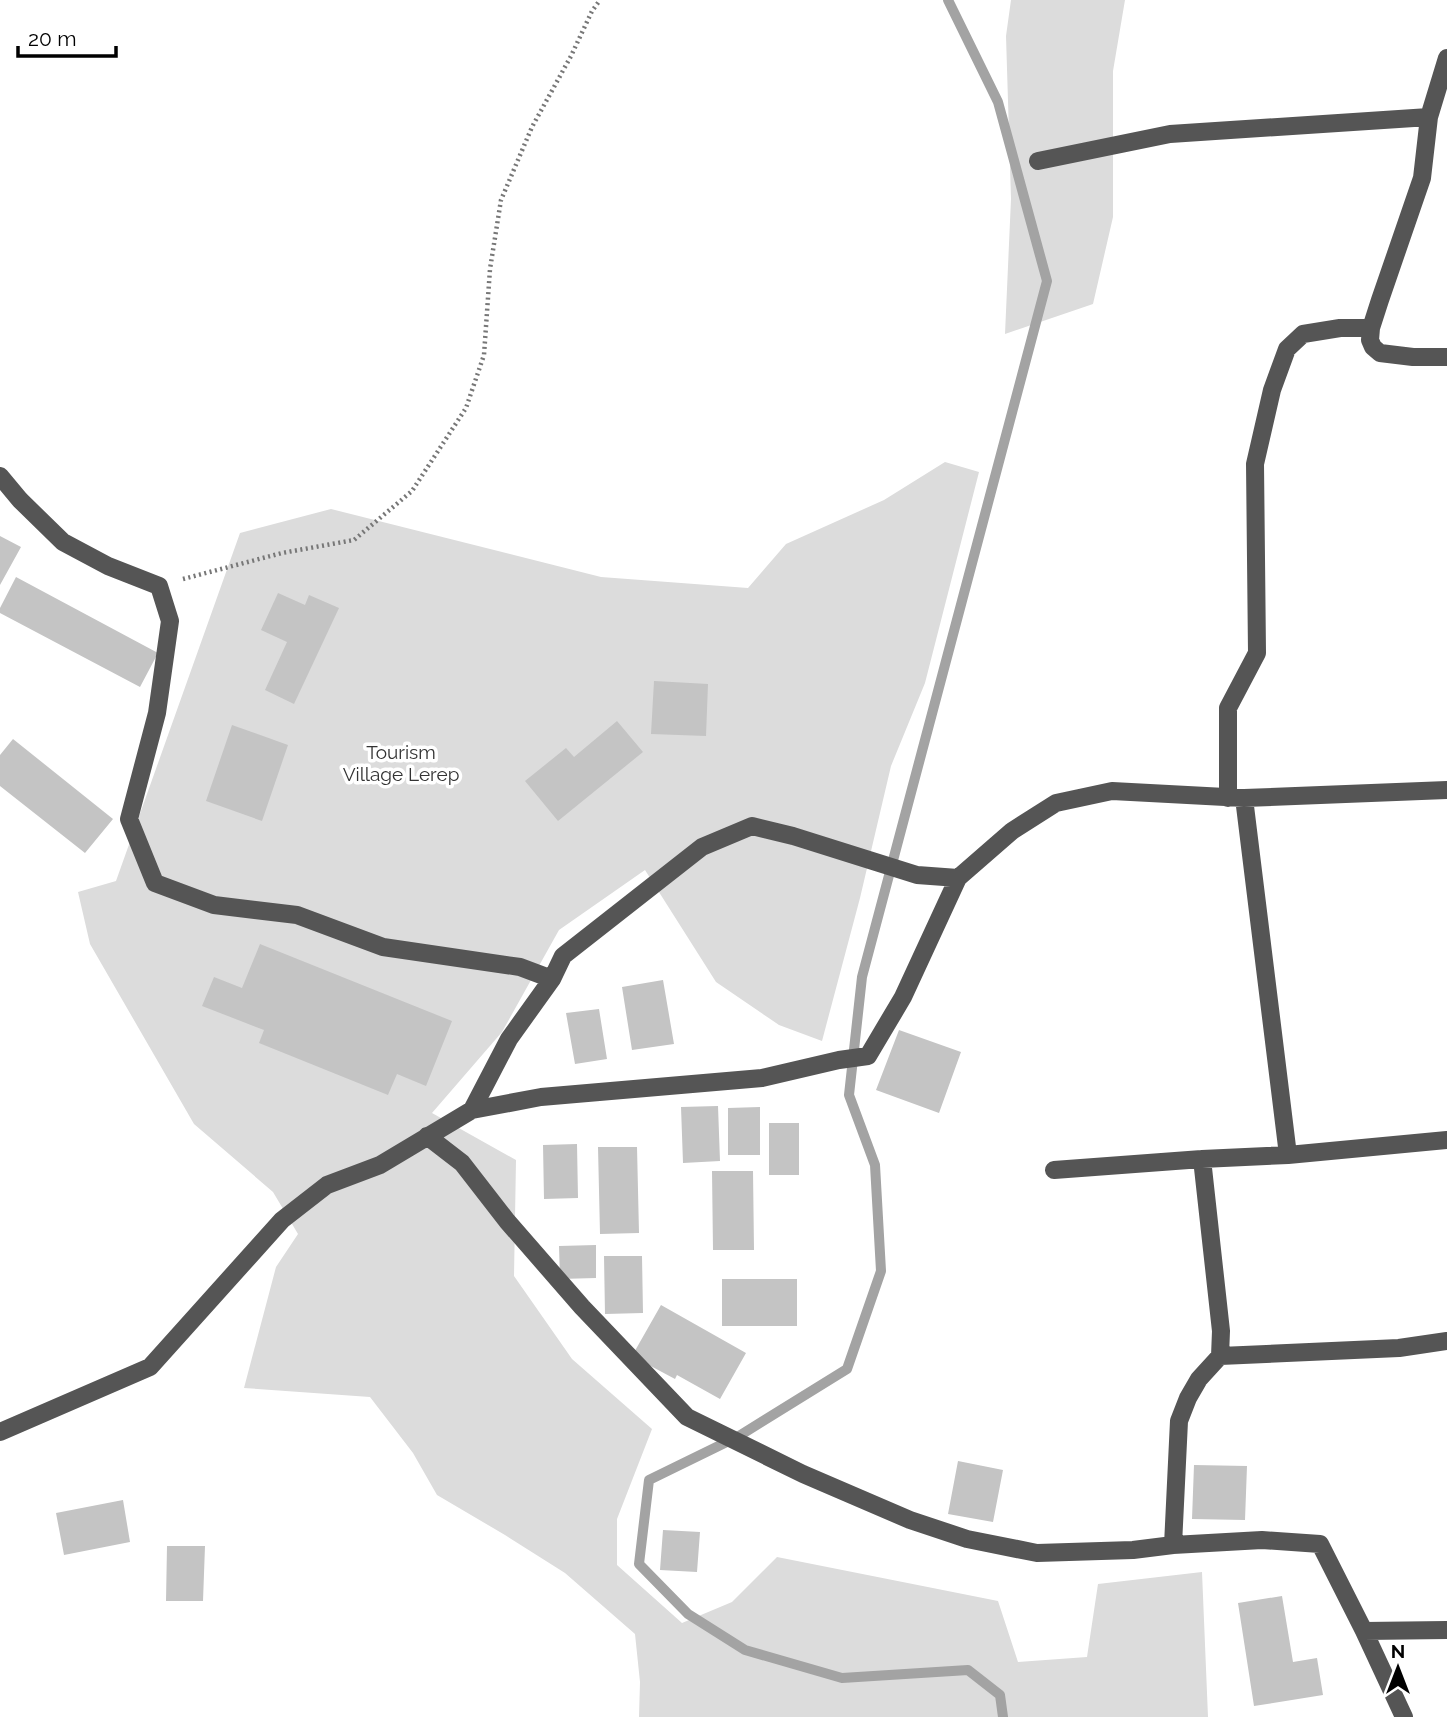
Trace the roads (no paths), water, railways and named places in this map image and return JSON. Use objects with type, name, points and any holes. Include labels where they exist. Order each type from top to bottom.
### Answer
[{"type":"street","points":[[1447,58],[1429,117],[1422,178],[1371,328],[1370,340],[1380,353],[1447,357]]},
{"type":"street","points":[[1038,161],[1170,134],[1429,117]]},
{"type":"street","points":[[1288,1155],[1236,799],[1228,708],[1257,653],[1255,464],[1272,390],[1287,349],[1303,334],[1340,328],[1371,328]]},
{"type":"street","points":[[0,476],[20,500],[63,542],[108,566],[159,586],[170,621],[158,713],[129,819],[155,883],[214,905],[296,915],[383,947],[520,967],[552,979]]},
{"type":"street","points":[[0,1432],[150,1367],[282,1220],[327,1185],[380,1165],[472,1110],[541,1097],[762,1078],[868,1056],[903,997],[958,877],[1012,831],[1056,803],[1112,791],[1236,799],[1447,790]]},
{"type":"street","points":[[472,1110],[509,1039],[552,979],[563,956],[702,847],[752,825],[917,875],[958,877]]},
{"type":"street","points":[[428,1136],[462,1163],[507,1221],[582,1307],[687,1417],[753,1451],[910,1520],[967,1539],[1037,1553],[1133,1550],[1173,1545],[1262,1541],[1320,1544],[1404,1717]]},
{"type":"street","points":[[1054,1170],[1288,1155],[1447,1140]]},
{"type":"street","points":[[1173,1545],[1180,1421],[1188,1398],[1199,1379],[1220,1356],[1221,1331],[1202,1159]]},
{"type":"street","points":[[1220,1356],[1399,1348],[1447,1341]]},
{"type":"street","points":[[1364,1631],[1447,1630]]},
{"type":"waterway","points":[[948,0],[998,102],[1047,281],[862,977],[849,1095],[875,1165],[881,1271],[847,1369],[739,1436],[649,1480],[639,1564],[688,1614],[745,1650],[842,1678],[968,1670],[1000,1695],[1003,1717]]},
{"type":"park label","name":"Tourism Village Lerep","points":[[401,763]]}]
